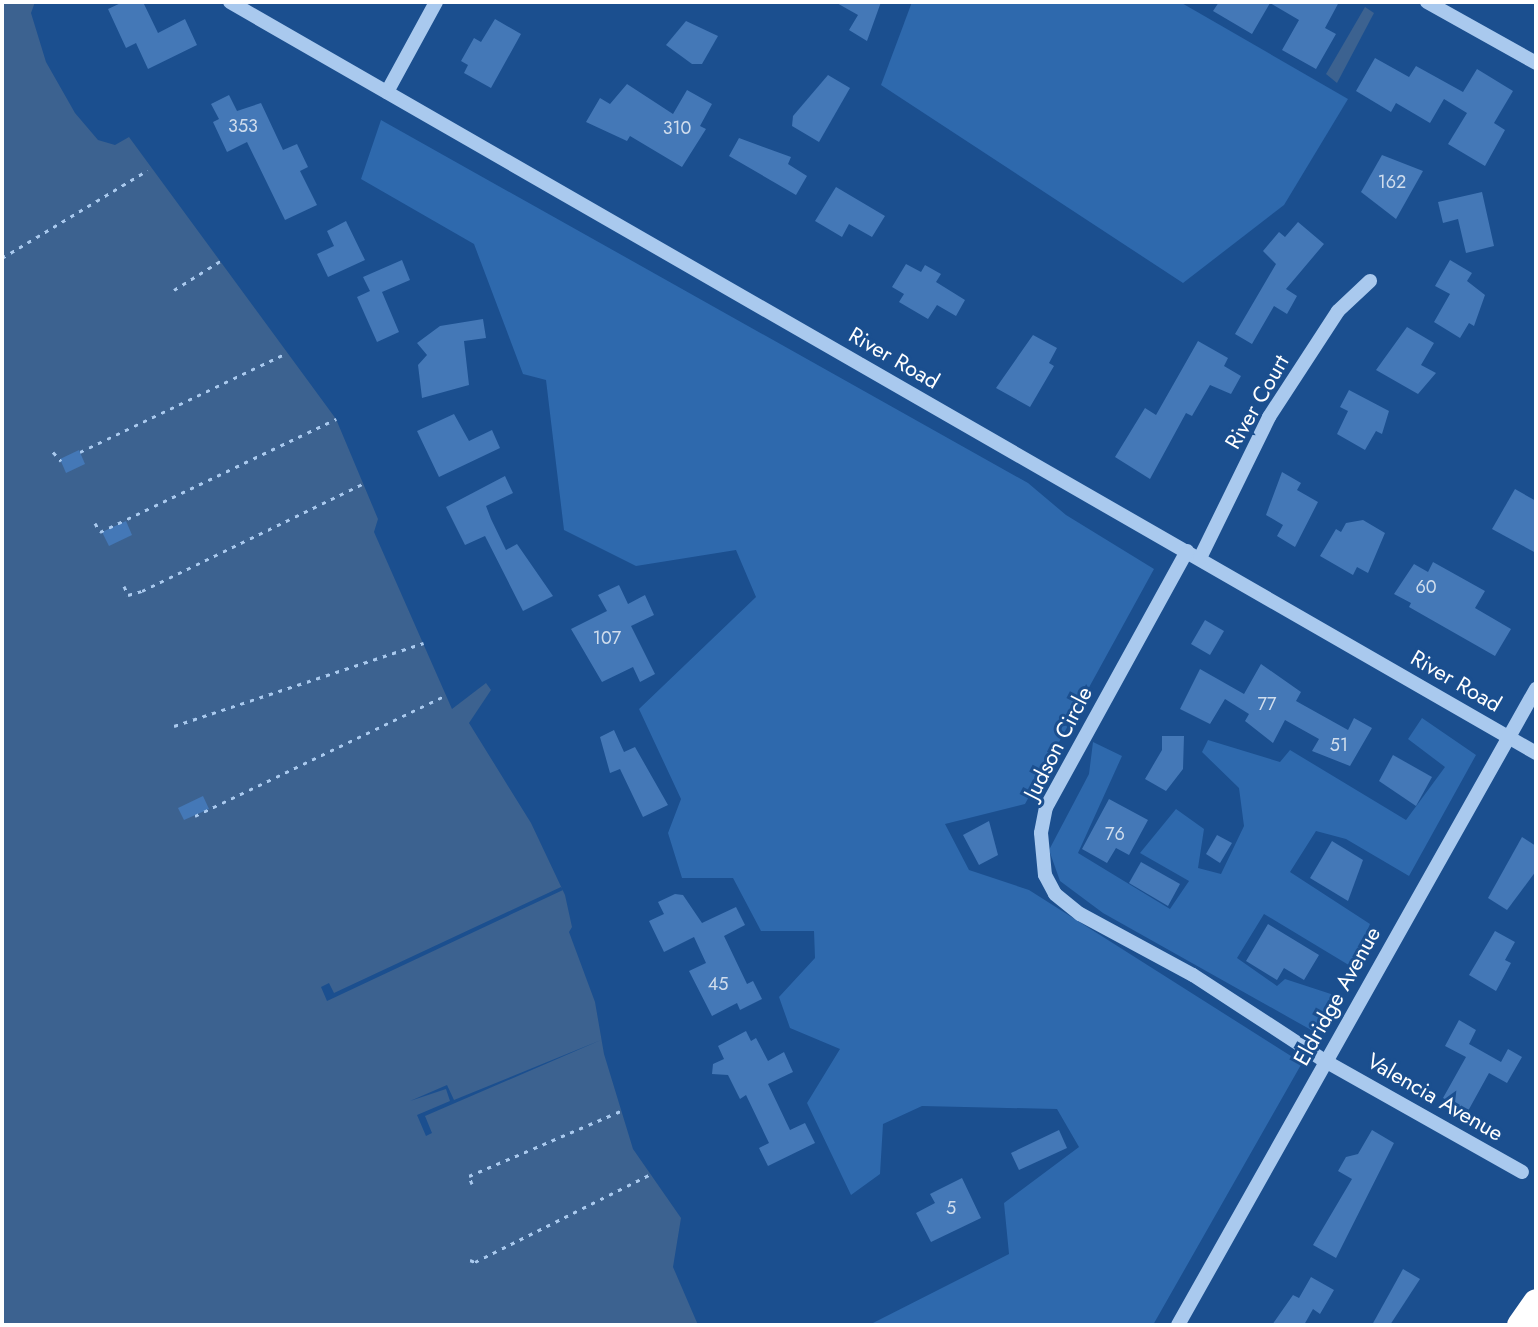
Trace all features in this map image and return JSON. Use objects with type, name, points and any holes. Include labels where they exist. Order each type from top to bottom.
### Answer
[{"type":"highway","points":[[1519,1325],[1536,1301]]},
{"type":"street","name":"River Road","points":[[230,2],[1536,753]]},
{"type":"street","points":[[387,92],[436,2]]},
{"type":"street","points":[[1427,2],[1536,63]]},
{"type":"street","name":"River Court","points":[[1194,554],[1269,417],[1338,311],[1370,281]]},
{"type":"street","name":"Judson Circle","points":[[1194,554],[1046,807],[1041,833],[1045,875],[1055,894],[1080,914],[1193,975],[1325,1061]]},
{"type":"street","name":"Eldridge Avenue","points":[[1178,1325],[1536,689]]},
{"type":"street","name":"Valencia Avenue","points":[[1325,1061],[1522,1172]]},
{"type":"path","points":[[2,258],[148,170]]},
{"type":"path","points":[[174,290],[222,260]]},
{"type":"path","points":[[80,452],[287,353]]},
{"type":"path","points":[[95,523],[100,532],[336,419]]},
{"type":"path","points":[[53,452],[61,461]]},
{"type":"path","points":[[124,586],[128,595],[142,591],[362,484]]},
{"type":"path","points":[[174,726],[424,643]]},
{"type":"path","points":[[195,816],[446,695]]},
{"type":"path","points":[[472,1184],[469,1176],[621,1111]]},
{"type":"path","points":[[470,1260],[475,1262],[651,1174]]},
{"type":"shaded area","points":[[2,2],[35,2],[31,13],[46,62],[75,113],[98,140],[115,145],[129,137],[336,419],[378,519],[374,532],[452,709],[486,683],[491,690],[469,723],[531,823],[565,895],[572,927],[569,932],[595,1002],[604,1054],[633,1149],[681,1218],[673,1267],[698,1325],[2,1325]]},
{"type":"shaded area","points":[[912,2],[1180,2],[1348,99],[1284,205],[1183,283],[881,85]]},
{"type":"shaded area","points":[[1365,7],[1374,13],[1337,83],[1326,74]]},
{"type":"shaded area","points":[[381,120],[1028,483],[1066,515],[1154,569],[1025,804],[945,824],[969,870],[1029,890],[1302,1063],[1153,1325],[869,1325],[1009,1254],[1004,1203],[1079,1147],[1057,1109],[922,1106],[883,1124],[880,1174],[851,1195],[807,1103],[840,1049],[790,1028],[779,997],[815,958],[814,931],[761,931],[733,878],[682,878],[668,833],[681,799],[639,709],[756,597],[736,550],[636,566],[564,530],[546,380],[523,374],[474,244],[361,179]]},
{"type":"shaded area","points":[[1422,718],[1476,755],[1409,876],[1346,839],[1316,831],[1290,872],[1370,924],[1352,967],[1264,914],[1237,958],[1277,986],[1285,979],[1334,995],[1313,1031],[1103,913],[1060,881],[1049,850],[1089,774],[1093,742],[1122,756],[1078,853],[1170,909],[1189,881],[1140,853],[1176,809],[1204,829],[1198,868],[1221,874],[1244,826],[1239,788],[1202,752],[1208,740],[1280,762],[1290,750],[1406,820],[1445,767],[1408,739]]},
{"type":"pier","points":[[561,887],[563,890],[327,1001],[321,987],[329,983],[334,993]]},
{"type":"pier","points":[[601,1040],[425,1116],[432,1133],[426,1136],[417,1115],[450,1101],[446,1089],[410,1101],[447,1085],[454,1100]]},
{"type":"building","points":[[123,2],[143,2],[158,33],[185,19],[197,45],[148,69],[136,43],[126,48],[108,9]]},
{"type":"building","points":[[835,2],[881,2],[867,41],[849,30],[858,15]]},
{"type":"building","points":[[1219,2],[1339,2],[1325,28],[1336,34],[1316,69],[1282,50],[1299,20],[1270,3],[1252,34],[1213,11]]},
{"type":"building","points":[[495,19],[521,34],[491,88],[464,73],[468,65],[461,61],[474,38],[481,42]]},
{"type":"building","points":[[686,21],[718,36],[702,64],[692,64],[666,45]]},
{"type":"building","points":[[1375,58],[1409,77],[1416,66],[1463,92],[1477,69],[1513,91],[1494,123],[1505,130],[1485,166],[1448,144],[1467,113],[1444,99],[1430,123],[1396,103],[1391,112],[1356,91]]},
{"type":"building","points":[[828,75],[850,88],[819,142],[792,126],[793,116]]},
{"type":"building","points":[[627,84],[673,114],[687,90],[712,104],[700,126],[706,129],[682,167],[630,136],[627,141],[586,122],[600,98],[610,104]]},
{"type":"building","points":[[229,95],[237,111],[261,103],[283,150],[297,144],[308,167],[300,171],[317,205],[285,220],[247,142],[227,152],[213,122],[219,119],[211,104]]},
{"type":"building","points":[[739,138],[791,157],[788,164],[807,176],[796,195],[729,156]]},
{"type":"building","points":[[1382,155],[1423,171],[1396,219],[1361,192]]},
{"type":"building","points":[[836,187],[885,216],[872,237],[849,224],[842,237],[815,221]]},
{"type":"building","points":[[1482,192],[1494,246],[1466,253],[1458,219],[1443,223],[1438,202]]},
{"type":"building","points":[[346,221],[365,260],[328,277],[317,254],[334,246],[327,231]]},
{"type":"building","points":[[1298,222],[1324,244],[1286,289],[1297,296],[1287,314],[1274,306],[1252,344],[1235,334],[1276,264],[1263,251],[1279,232],[1285,237]]},
{"type":"building","points":[[402,260],[410,280],[382,292],[399,332],[377,342],[357,297],[370,291],[363,277]]},
{"type":"building","points":[[1450,260],[1472,273],[1467,281],[1485,295],[1474,326],[1469,323],[1460,338],[1434,322],[1450,294],[1435,286]]},
{"type":"building","points":[[906,264],[921,272],[925,265],[941,274],[936,282],[965,300],[956,316],[937,305],[928,319],[899,302],[904,294],[892,287]]},
{"type":"building","points":[[483,319],[486,338],[464,341],[469,385],[422,398],[418,365],[427,355],[417,343],[440,326]]},
{"type":"building","points":[[1407,327],[1434,343],[1421,365],[1436,373],[1418,394],[1376,370]]},
{"type":"building","points":[[1033,335],[1057,348],[1049,363],[1054,366],[1030,407],[996,388]]},
{"type":"building","points":[[1198,341],[1228,358],[1224,366],[1241,376],[1231,394],[1210,385],[1192,416],[1186,413],[1150,479],[1115,457],[1145,408],[1156,415]]},
{"type":"building","points":[[1349,390],[1389,411],[1382,434],[1376,431],[1365,450],[1337,434],[1348,411],[1340,407]]},
{"type":"building","points":[[454,414],[469,441],[492,430],[500,448],[439,477],[417,431]]},
{"type":"building","points":[[79,450],[85,464],[66,473],[60,459]]},
{"type":"building","points":[[1282,472],[1301,483],[1297,490],[1318,502],[1295,547],[1277,536],[1283,525],[1266,515]]},
{"type":"building","points":[[505,476],[513,493],[486,506],[491,519],[506,550],[517,544],[553,596],[523,611],[485,536],[465,545],[446,507]]},
{"type":"building","points":[[1515,489],[1536,501],[1536,553],[1492,529]]},
{"type":"building","points":[[1363,520],[1385,533],[1368,573],[1357,567],[1353,575],[1320,556],[1336,529],[1341,532],[1346,523]]},
{"type":"building","points":[[126,521],[132,535],[109,546],[102,532]]},
{"type":"building","points":[[1433,562],[1485,591],[1475,608],[1511,629],[1495,656],[1409,607],[1411,603],[1394,594],[1414,564],[1428,572]]},
{"type":"building","points":[[619,585],[628,604],[645,595],[654,615],[631,626],[655,674],[640,682],[633,667],[602,682],[571,629],[607,611],[598,595]]},
{"type":"building","points":[[1205,620],[1224,631],[1210,655],[1191,644]]},
{"type":"building","points":[[1261,664],[1301,692],[1296,701],[1348,730],[1354,718],[1372,728],[1350,766],[1312,751],[1319,739],[1285,720],[1273,743],[1245,721],[1249,714],[1225,699],[1210,724],[1180,709],[1200,669],[1244,694]]},
{"type":"building","points":[[614,730],[624,752],[635,747],[668,805],[643,817],[620,769],[610,773],[600,737]]},
{"type":"building","points":[[1162,736],[1184,736],[1183,769],[1166,791],[1145,779],[1162,750]]},
{"type":"building","points":[[1393,755],[1432,777],[1416,806],[1379,781]]},
{"type":"building","points":[[203,796],[209,809],[184,820],[178,808]]},
{"type":"building","points":[[1109,799],[1148,820],[1129,855],[1116,848],[1107,863],[1082,849]]},
{"type":"building","points":[[989,821],[998,855],[979,865],[963,835]]},
{"type":"building","points":[[1217,835],[1232,843],[1220,863],[1206,854]]},
{"type":"building","points":[[1522,837],[1536,846],[1536,871],[1507,910],[1488,898]]},
{"type":"building","points":[[1332,841],[1363,860],[1348,901],[1310,878]]},
{"type":"building","points":[[1141,862],[1180,884],[1168,906],[1129,883]]},
{"type":"building","points":[[675,894],[683,895],[702,923],[736,907],[745,925],[724,936],[747,984],[753,981],[762,999],[740,1010],[737,1003],[712,1016],[689,971],[706,963],[694,937],[664,952],[649,921],[664,914],[658,902]]},
{"type":"building","points":[[1268,924],[1319,955],[1304,980],[1284,968],[1277,980],[1246,961]]},
{"type":"building","points":[[1495,931],[1515,942],[1505,960],[1511,963],[1496,991],[1469,975]]},
{"type":"building","points":[[1459,1020],[1476,1030],[1469,1044],[1501,1062],[1508,1049],[1522,1057],[1507,1083],[1489,1073],[1468,1111],[1443,1098],[1466,1057],[1445,1046]]},
{"type":"building","points":[[746,1031],[751,1041],[756,1038],[768,1061],[784,1052],[793,1072],[768,1084],[790,1130],[805,1123],[815,1143],[768,1166],[759,1148],[769,1143],[746,1095],[740,1099],[728,1075],[712,1074],[713,1064],[724,1059],[718,1046]]},
{"type":"building","points":[[1059,1130],[1067,1148],[1019,1170],[1011,1153]]},
{"type":"building","points":[[1372,1130],[1394,1143],[1336,1258],[1313,1245],[1352,1179],[1338,1171],[1346,1157],[1358,1154]]},
{"type":"building","points":[[962,1178],[981,1218],[931,1242],[916,1213],[935,1203],[930,1194]]},
{"type":"building","points":[[1403,1269],[1420,1279],[1390,1325],[1372,1325]]},
{"type":"building","points":[[1311,1277],[1334,1290],[1320,1314],[1313,1309],[1304,1325],[1272,1325],[1293,1295],[1299,1298]]}]
